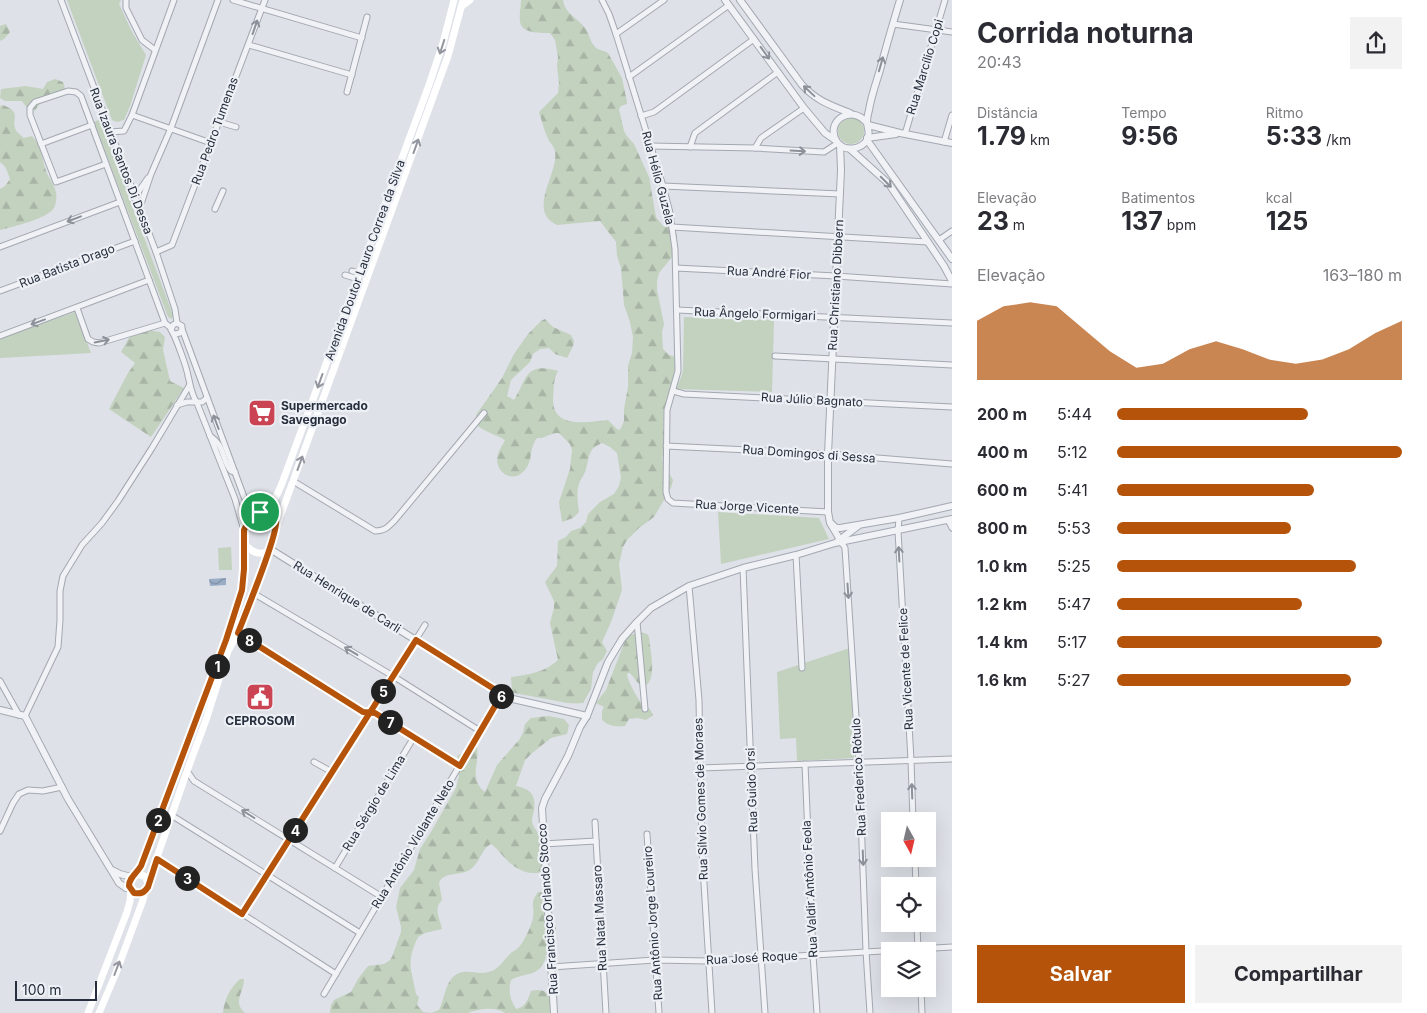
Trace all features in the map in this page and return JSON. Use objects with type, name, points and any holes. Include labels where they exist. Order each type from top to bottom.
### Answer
[{"type":"main road","name":"Avenida Doutor Lauro Correa da Silva","points":[[259,513],[272,502],[281,486],[444,43],[454,0]]},
{"type":"main road","points":[[99,1013],[148,887],[228,651],[238,633],[269,551],[448,56],[463,3],[470,0]]},
{"type":"main road","points":[[88,1013],[127,912],[130,901],[129,881],[141,866],[226,640],[242,590],[244,530],[248,522],[259,513],[269,512],[273,515],[277,525]]},
{"type":"main road","points":[[244,542],[247,547],[257,553],[262,554],[269,551]]},
{"type":"main road","points":[[134,876],[144,876],[148,883]]},
{"type":"main road","points":[[130,889],[138,894],[145,891]]},
{"type":"street","name":"Rua Izaura Santos Di Dessa","points":[[61,0],[134,198],[156,252],[175,308],[178,323]]},
{"type":"street","points":[[126,0],[126,8],[142,40],[155,50]]},
{"type":"street","points":[[110,132],[124,131],[132,115],[174,0]]},
{"type":"street","points":[[139,210],[218,0]]},
{"type":"street","points":[[233,0],[362,38]]},
{"type":"street","name":"Rua Pedro Tumenas","points":[[156,252],[172,245],[265,0]]},
{"type":"street","name":"Rua Hélio Guzela","points":[[602,0],[616,34],[663,186],[675,249],[678,371],[667,410],[666,492],[668,499]]},
{"type":"street","points":[[616,34],[664,0]]},
{"type":"street","points":[[740,0],[802,85],[820,101],[859,116],[867,124],[902,134],[952,143]]},
{"type":"street","points":[[849,149],[863,145],[869,134],[867,124],[870,104],[900,0]]},
{"type":"street","name":"Rua Marcílio Copi","points":[[902,134],[945,0]]},
{"type":"street","points":[[629,77],[727,2],[804,108],[825,133],[849,149],[889,184],[928,242],[952,283]]},
{"type":"street","points":[[347,92],[367,17]]},
{"type":"street","points":[[893,24],[952,32]]},
{"type":"street","points":[[641,116],[654,112],[754,39]]},
{"type":"street","points":[[249,45],[352,75]]},
{"type":"street","points":[[690,147],[695,133],[778,72]]},
{"type":"street","name":"Rua Izaura Santos Di Dessa","points":[[41,144],[30,115],[30,108],[35,102],[68,91],[76,92],[81,96],[165,323]]},
{"type":"street","points":[[838,143],[834,135],[834,129],[840,118],[866,109],[870,104]]},
{"type":"street","points":[[755,148],[761,138],[804,108]]},
{"type":"street","points":[[132,115],[211,143]]},
{"type":"street","points":[[944,142],[952,116]]},
{"type":"street","points":[[218,122],[236,127]]},
{"type":"street","points":[[92,125],[41,144],[56,182],[106,164]]},
{"type":"street","points":[[867,139],[902,134]]},
{"type":"street","points":[[867,139],[952,259]]},
{"type":"street","points":[[650,146],[755,148],[824,152],[838,143]]},
{"type":"street","name":"Rua Christiano Dibbern","points":[[830,523],[828,512],[828,454],[841,170],[838,143]]},
{"type":"street","name":"Rua Christiano Dibbern","points":[[841,170],[849,149]]},
{"type":"street","points":[[134,198],[151,174]]},
{"type":"street","points":[[663,186],[840,194]]},
{"type":"street","points":[[216,210],[223,191]]},
{"type":"street","points":[[0,247],[120,202]]},
{"type":"street","points":[[672,227],[928,242]]},
{"type":"street","points":[[939,240],[952,231]]},
{"type":"street","name":"Rua Batista Drago","points":[[0,292],[135,241]]},
{"type":"street","name":"Rua André Fior","points":[[676,268],[952,283]]},
{"type":"street","points":[[352,271],[359,277]]},
{"type":"street","points":[[345,275],[359,277]]},
{"type":"street","points":[[0,336],[149,280]]},
{"type":"street","points":[[76,308],[88,339],[93,342],[99,342],[165,323],[172,328],[188,376],[192,395],[197,403],[235,499],[244,530]]},
{"type":"street","name":"Rua Ângelo Formigari","points":[[677,310],[952,323]]},
{"type":"street","points":[[172,328],[173,325],[178,323],[182,326],[244,497],[259,513]]},
{"type":"street","points":[[175,334],[180,333],[182,329]]},
{"type":"street","points":[[775,356],[952,365]]},
{"type":"street","points":[[22,715],[58,647],[60,591],[63,576],[82,545],[102,523],[118,501],[189,386]]},
{"type":"street","name":"Rua Júlio Bagnato","points":[[673,391],[684,394],[952,407]]},
{"type":"street","points":[[177,405],[187,402],[204,402],[207,398]]},
{"type":"street","points":[[293,482],[375,531],[381,531],[386,529],[395,520],[484,414]]},
{"type":"street","points":[[210,435],[219,444],[228,468],[235,472]]},
{"type":"street","name":"Rua Domingos di Sessa","points":[[666,446],[828,454],[952,464]]},
{"type":"street","name":"Rua Jorge Vicente","points":[[668,499],[673,503],[828,512]]},
{"type":"street","points":[[830,523],[836,528],[840,528],[899,518],[952,506]]},
{"type":"street","name":"Rua Vicente de Felice","points":[[899,518],[898,531],[913,812]]},
{"type":"street","points":[[587,716],[608,662],[622,639],[651,608],[689,586],[743,568],[839,542],[950,519],[952,528]]},
{"type":"street","points":[[830,523],[839,542]]},
{"type":"street","points":[[839,542],[859,525]]},
{"type":"street","name":"Rua Frederico Rótulo","points":[[839,542],[845,548],[859,763],[870,1013]]},
{"type":"street","name":"Rua Henrique de Carli","points":[[269,551],[502,694],[587,716]]},
{"type":"street","points":[[796,555],[802,668]]},
{"type":"street","name":"Rua Guido Orsi","points":[[743,568],[755,869],[765,1013]]},
{"type":"street","name":"Rua Sílvio Gomes de Moraes","points":[[689,586],[699,700],[702,851],[712,1013]]},
{"type":"street","points":[[253,593],[393,676],[480,731]]},
{"type":"street","points":[[637,622],[645,709]]},
{"type":"street","points":[[242,914],[425,625]]},
{"type":"street","points":[[238,633],[363,712],[375,713],[460,766]]},
{"type":"street","points":[[0,681],[22,715],[84,828],[119,883],[130,889]]},
{"type":"street","name":"Rua Antônio Violante Neto","points":[[324,994],[502,694]]},
{"type":"street","points":[[0,710],[22,715]]},
{"type":"street","name":"Rua Francisco Orlando Stocco","points":[[554,1013],[542,808],[587,716]]},
{"type":"street","name":"Rua Sérgio de Lima","points":[[335,868],[414,738]]},
{"type":"street","points":[[700,768],[952,759]]},
{"type":"street","points":[[314,762],[332,772]]},
{"type":"street","name":"Rua Valdir Antônio Feola","points":[[805,764],[817,1013]]},
{"type":"street","points":[[187,771],[194,781],[382,897]]},
{"type":"street","points":[[0,830],[19,794],[28,790],[40,791],[62,787]]},
{"type":"street","points":[[171,815],[360,933]]},
{"type":"street","name":"Rua Natal Massaro","points":[[595,822],[606,1013]]},
{"type":"street","name":"Rua Antônio Jorge Loureiro","points":[[647,834],[659,1013]]},
{"type":"street","points":[[543,844],[596,841]]},
{"type":"street","points":[[157,859],[336,974]]},
{"type":"street","points":[[112,870],[120,874],[134,876]]},
{"type":"street","name":"Rua José Roque","points":[[936,948],[952,947]]},
{"type":"street","name":"Rua José Roque","points":[[551,967],[655,960],[708,961],[881,951]]},
{"type":"street","points":[[921,997],[922,1013]]},
{"type":"green space","points":[[67,0],[121,0],[119,4],[132,32],[146,55],[124,120],[117,122],[112,120]]},
{"type":"green space","points":[[521,0],[563,0],[566,9],[582,24],[594,46],[608,53],[622,78],[627,102],[627,104],[619,109],[624,131],[634,144],[649,177],[656,217],[663,226],[673,227],[677,235],[677,248],[659,273],[657,281],[664,324],[662,332],[663,349],[669,355],[677,357],[681,364],[678,389],[668,400],[664,408],[665,450],[662,458],[664,466],[673,480],[671,488],[654,517],[639,528],[623,547],[619,564],[622,590],[602,642],[607,651],[593,672],[591,689],[583,703],[565,703],[512,692],[511,677],[542,670],[558,660],[550,623],[554,601],[545,582],[557,566],[558,541],[566,537],[571,531],[580,528],[586,522],[588,514],[600,502],[614,494],[619,486],[621,478],[617,453],[602,443],[592,450],[578,487],[579,512],[573,518],[562,522],[559,502],[570,469],[572,450],[570,444],[559,433],[537,438],[534,442],[527,467],[519,475],[509,476],[501,470],[497,460],[505,440],[476,424],[476,415],[502,378],[514,354],[528,334],[545,319],[553,327],[571,335],[574,341],[573,346],[567,358],[555,354],[549,348],[540,349],[533,354],[530,362],[511,380],[507,396],[514,400],[528,374],[533,370],[539,368],[558,371],[554,381],[554,408],[564,420],[590,422],[608,420],[620,430],[624,421],[628,387],[628,366],[632,353],[633,337],[624,305],[621,268],[617,256],[616,242],[600,221],[557,225],[548,219],[544,211],[544,201],[553,170],[555,152],[539,112],[558,93],[558,57],[555,40],[550,33],[528,31],[521,25]]},
{"type":"green space","points":[[6,24],[10,32],[0,41],[0,26]]},
{"type":"green space","points":[[55,79],[63,82],[65,89],[59,96],[43,101],[35,111],[27,108],[22,101],[5,101],[0,98],[1,89],[26,86],[43,89],[47,82]]},
{"type":"green space","points":[[3,105],[15,114],[14,124],[17,132],[24,138],[32,136],[38,144],[46,171],[54,187],[56,203],[54,208],[44,216],[0,230],[0,189],[10,179],[8,172],[0,162],[0,106]]},
{"type":"green space","points":[[851,118],[861,121],[864,131],[861,141],[851,144],[841,141],[838,131],[841,121]]},
{"type":"green space","points":[[100,119],[173,315],[172,319],[168,317],[94,122]]},
{"type":"green space","points":[[75,312],[91,353],[0,358],[0,338]]},
{"type":"green space","points":[[684,317],[774,320],[772,392],[677,389],[683,371]]},
{"type":"green space","points":[[148,330],[160,332],[165,337],[163,350],[170,381],[184,388],[151,437],[109,409],[135,363],[121,352],[130,336]]},
{"type":"green space","points":[[718,512],[819,518],[829,539],[721,564]]},
{"type":"green space","points":[[231,547],[232,570],[219,570],[218,548]]},
{"type":"green space","points":[[639,632],[647,634],[649,637],[652,664],[651,678],[644,686],[638,683],[630,673],[627,675],[642,704],[650,709],[653,715],[646,720],[638,718],[629,719],[625,726],[612,726],[602,720],[604,707],[596,703],[606,690],[625,641],[630,635]]},
{"type":"green space","points":[[850,648],[854,758],[797,761],[796,738],[780,739],[777,672]]},
{"type":"green space","points":[[548,716],[564,719],[569,725],[567,734],[551,738],[525,760],[516,786],[529,791],[533,797],[532,822],[545,845],[550,861],[547,868],[539,873],[523,871],[511,864],[491,844],[485,849],[471,869],[442,878],[439,883],[442,900],[439,903],[438,914],[442,929],[425,933],[418,937],[411,959],[411,971],[416,994],[419,997],[417,1005],[423,1012],[431,1013],[330,1013],[334,1000],[351,992],[368,966],[384,964],[392,957],[401,932],[396,907],[400,888],[414,870],[420,849],[456,788],[459,776],[458,755],[477,746],[477,782],[485,792],[497,765],[519,740],[525,724],[531,718]]},
{"type":"green space","points":[[538,892],[547,893],[551,901],[556,928],[555,936],[543,965],[531,974],[511,980],[510,991],[516,1009],[524,1005],[531,991],[542,990],[555,1003],[558,1013],[505,1013],[497,1009],[482,1009],[468,1013],[431,1013],[439,1010],[448,985],[457,974],[492,971],[520,946],[533,920],[535,896]]},
{"type":"green space","points":[[240,979],[244,979],[244,984],[239,1005],[245,1013],[223,1013],[228,994]]},
{"type":"water","points":[[226,578],[226,585],[210,586],[209,579]]},
{"type":"place","name":"Supermercado Savegnago","points":[[262,413]]},
{"type":"place","name":"CEPROSOM","points":[[260,697]]},
{"type":"route","points":[[260,512],[248,522],[244,530],[242,590],[226,640],[141,866],[129,881],[129,886],[134,893],[138,894],[145,891],[157,859],[242,914],[369,713],[416,640],[502,694],[460,766],[375,713],[369,713],[363,712],[238,633],[270,549],[277,525],[273,515],[269,512],[260,512]]}]
